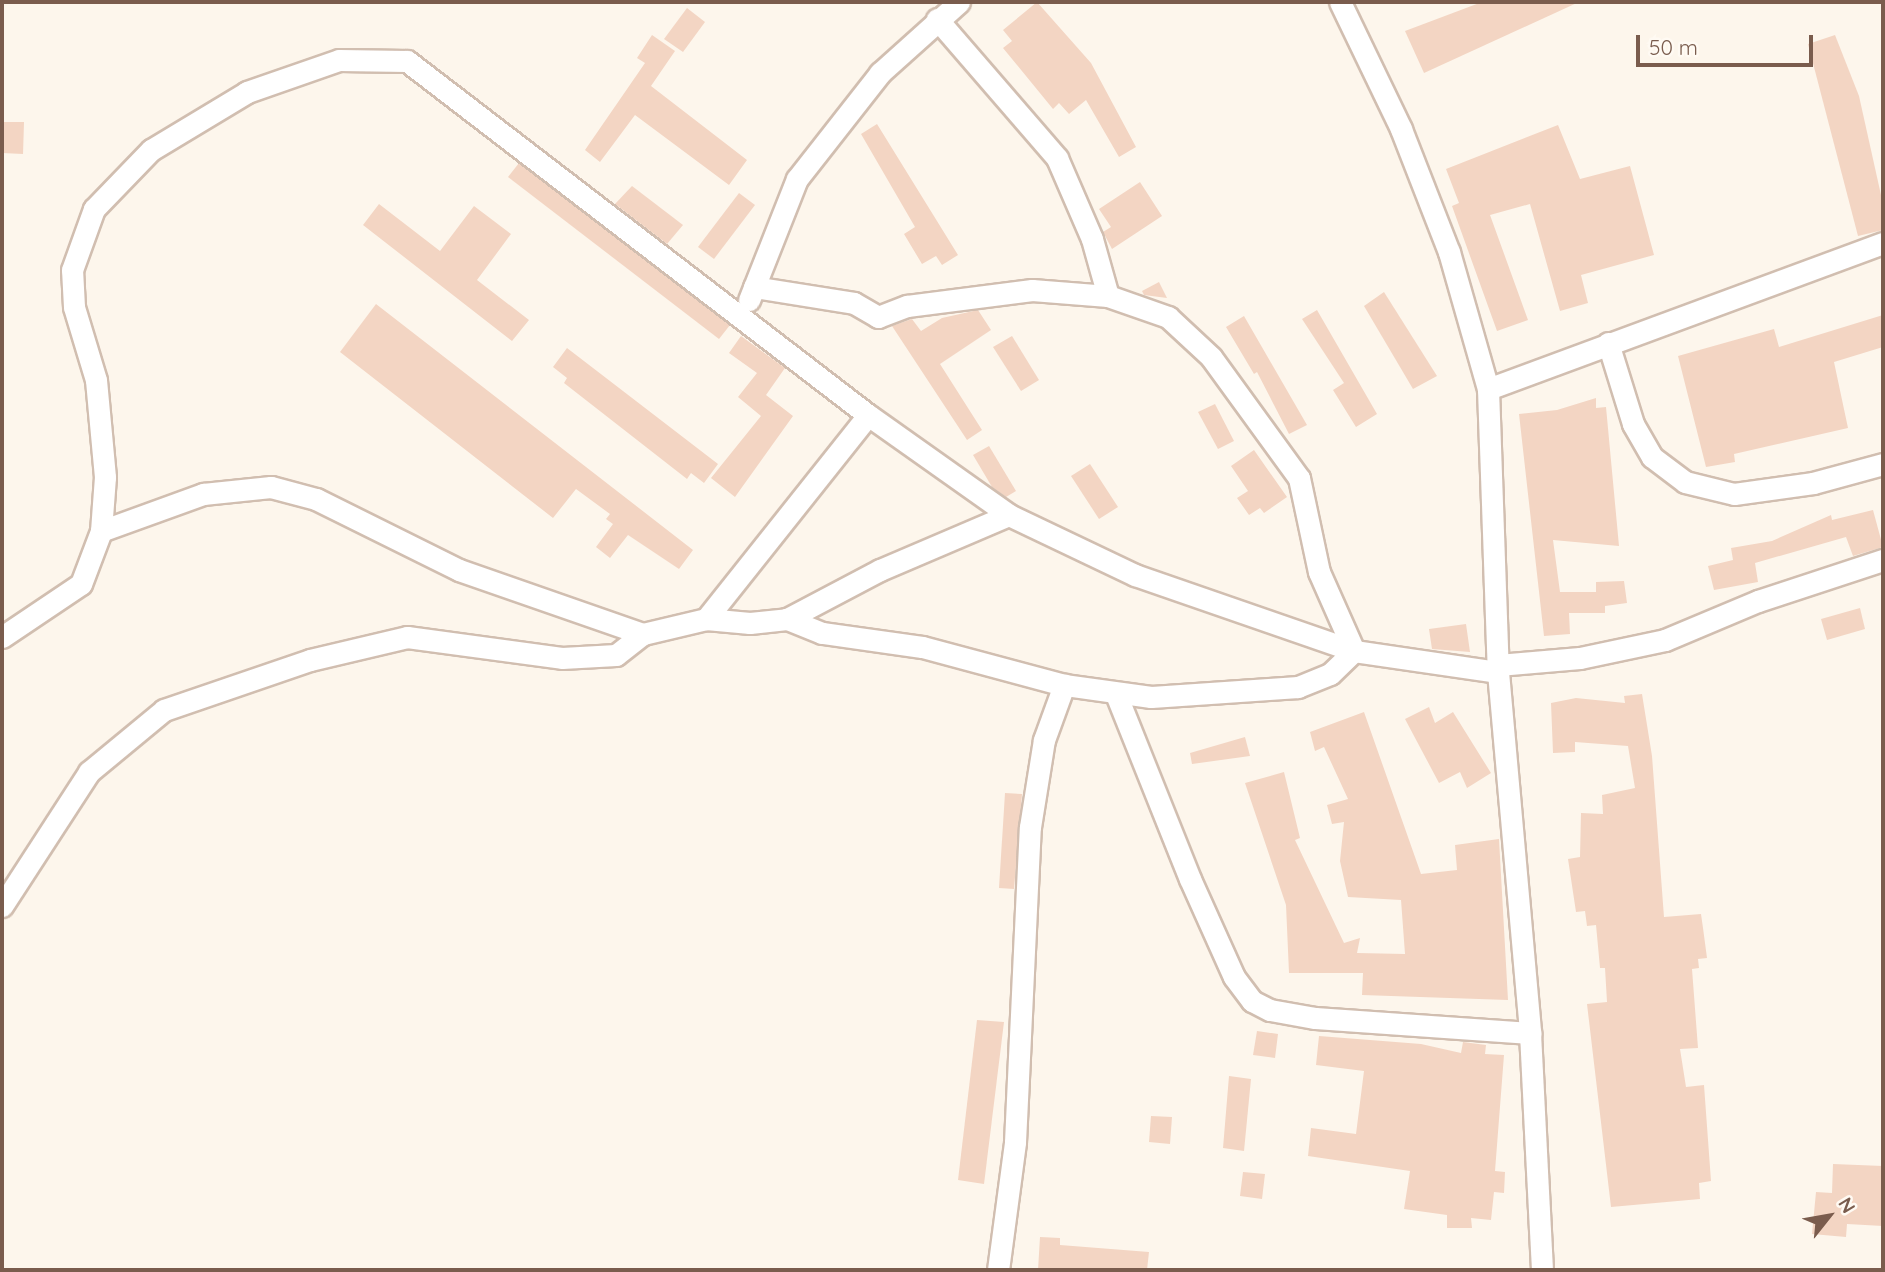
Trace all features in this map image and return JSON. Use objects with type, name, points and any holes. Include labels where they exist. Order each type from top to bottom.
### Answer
[{"type":"street","points":[[742,315],[797,179],[880,73],[959,2]]},
{"type":"street","points":[[1339,2],[1401,129],[1449,252],[1488,389],[1498,668],[1530,1033],[1542,1270]]},
{"type":"street","points":[[937,19],[1057,158],[1092,239],[1108,296]]},
{"type":"street","points":[[2,638],[81,584],[101,531],[105,477],[96,380],[74,307],[72,270],[94,209],[151,149],[194,121],[247,92],[339,61],[407,61],[742,315],[868,415],[1009,515],[1135,575],[1354,651],[1498,668],[1580,658],[1665,640],[1758,601],[1883,560]]},
{"type":"street","points":[[1488,389],[1883,243]]},
{"type":"street","points":[[754,287],[854,303],[878,317],[907,306],[1032,290],[1108,296],[1168,317],[1191,334],[1286,455],[1310,510],[1319,572],[1354,651]]},
{"type":"street","points":[[1608,343],[1633,424],[1652,457],[1685,482],[1734,494],[1813,483],[1883,464]]},
{"type":"street","points":[[706,619],[868,415]]},
{"type":"street","points":[[101,531],[203,494],[271,487],[316,499],[459,570],[643,634]]},
{"type":"street","points":[[787,619],[880,570],[1009,515]]},
{"type":"street","points":[[2,906],[89,772],[164,710],[310,660],[407,638],[562,658],[616,655],[643,634],[706,619],[787,619],[822,633],[922,647],[1064,685],[1151,697],[1298,687],[1330,674],[1354,651]]},
{"type":"street","points":[[998,1270],[1015,1142],[1030,827],[1044,740],[1064,685]]},
{"type":"street","points":[[1116,694],[1190,878],[1234,977],[1252,1001],[1270,1010],[1315,1018],[1530,1033]]},
{"type":"building","points":[[1037,2],[1091,63],[1136,147],[1119,157],[1086,100],[1069,114],[1059,103],[1053,109],[1003,48],[1012,41],[1003,30]]},
{"type":"building","points":[[1482,2],[1579,2],[1424,73],[1405,31]]},
{"type":"building","points":[[687,8],[705,22],[683,52],[664,39]]},
{"type":"building","points":[[652,35],[675,51],[651,86],[747,160],[729,185],[635,115],[600,162],[585,150],[645,63],[637,58]]},
{"type":"building","points":[[1835,35],[1859,96],[1883,204],[1883,230],[1858,236],[1808,44]]},
{"type":"building","points":[[2,122],[24,122],[23,154],[2,153]]},
{"type":"building","points":[[877,124],[958,255],[942,265],[936,256],[922,264],[904,234],[915,227],[861,134]]},
{"type":"building","points":[[1558,125],[1580,179],[1630,166],[1654,255],[1581,275],[1588,303],[1560,311],[1530,204],[1490,215],[1528,320],[1497,331],[1452,206],[1459,203],[1446,169]]},
{"type":"building","points":[[519,163],[730,325],[719,339],[508,177]]},
{"type":"building","points":[[1140,182],[1162,216],[1112,249],[1103,232],[1111,227],[1099,209]]},
{"type":"building","points":[[632,186],[683,225],[667,244],[615,204]]},
{"type":"building","points":[[739,193],[755,205],[714,259],[698,247]]},
{"type":"building","points":[[379,204],[440,251],[474,206],[511,234],[477,280],[529,320],[512,341],[363,225]]},
{"type":"building","points":[[1159,282],[1167,298],[1144,295],[1142,291]]},
{"type":"building","points":[[1384,292],[1437,376],[1413,389],[1364,306]]},
{"type":"building","points":[[376,304],[693,550],[679,569],[628,535],[610,558],[596,547],[613,524],[606,519],[610,514],[576,489],[553,518],[340,352]]},
{"type":"building","points":[[978,310],[991,330],[940,364],[982,430],[967,440],[892,326],[912,319],[921,331],[942,318]]},
{"type":"building","points":[[1317,310],[1377,414],[1356,427],[1333,390],[1344,383],[1302,319]]},
{"type":"building","points":[[1883,315],[1883,347],[1834,362],[1848,428],[1734,454],[1735,462],[1706,467],[1678,356],[1774,329],[1779,347]]},
{"type":"building","points":[[1244,316],[1307,425],[1289,434],[1257,372],[1254,374],[1226,327]]},
{"type":"building","points":[[741,336],[785,368],[766,395],[793,416],[735,497],[711,478],[761,416],[738,397],[757,373],[729,353]]},
{"type":"building","points":[[1012,336],[1039,380],[1021,391],[993,347]]},
{"type":"building","points":[[567,348],[718,464],[704,483],[691,473],[687,479],[564,383],[567,378],[553,367]]},
{"type":"building","points":[[1596,398],[1596,408],[1606,407],[1619,546],[1553,540],[1560,592],[1596,592],[1596,582],[1624,581],[1627,603],[1605,606],[1605,613],[1569,613],[1570,634],[1544,636],[1519,414],[1557,410]]},
{"type":"building","points":[[1215,404],[1234,441],[1218,449],[1198,412]]},
{"type":"building","points":[[989,446],[1016,491],[1006,497],[992,487],[973,455]]},
{"type":"building","points":[[1254,450],[1287,497],[1264,513],[1260,508],[1249,515],[1237,498],[1248,491],[1231,466]]},
{"type":"building","points":[[1090,464],[1118,507],[1099,519],[1071,476]]},
{"type":"building","points":[[1873,510],[1883,547],[1853,556],[1846,537],[1755,563],[1758,582],[1714,590],[1708,566],[1733,560],[1731,548],[1772,541],[1831,515],[1832,520]]},
{"type":"building","points":[[1860,608],[1865,629],[1827,640],[1821,619]]},
{"type":"building","points":[[1466,624],[1470,652],[1432,649],[1429,629]]},
{"type":"building","points":[[1642,694],[1652,756],[1664,917],[1701,914],[1703,928],[1707,958],[1698,959],[1699,968],[1692,969],[1698,1048],[1680,1049],[1686,1087],[1704,1085],[1711,1181],[1699,1183],[1700,1199],[1611,1207],[1587,1004],[1607,1002],[1605,968],[1600,968],[1596,925],[1587,926],[1585,911],[1576,912],[1568,859],[1580,857],[1581,813],[1603,814],[1602,795],[1635,788],[1628,746],[1575,742],[1575,752],[1553,753],[1551,703],[1576,698],[1625,703],[1624,696]]},
{"type":"building","points":[[1429,707],[1435,723],[1453,712],[1491,773],[1467,788],[1460,772],[1439,783],[1405,719]]},
{"type":"building","points":[[1364,712],[1421,874],[1457,870],[1455,845],[1499,839],[1508,1000],[1362,995],[1363,973],[1289,973],[1286,905],[1245,783],[1284,772],[1300,838],[1295,840],[1344,943],[1360,938],[1357,953],[1405,954],[1401,900],[1348,897],[1340,861],[1344,822],[1332,824],[1327,805],[1348,799],[1324,747],[1315,751],[1310,732]]},
{"type":"building","points":[[1245,737],[1250,756],[1192,764],[1190,753]]},
{"type":"building","points":[[1005,793],[1022,794],[1014,889],[999,888]]},
{"type":"building","points":[[977,1020],[1004,1022],[984,1184],[958,1180]]},
{"type":"building","points":[[1257,1031],[1278,1034],[1275,1058],[1253,1055]]},
{"type":"building","points":[[1319,1036],[1421,1044],[1461,1053],[1463,1042],[1486,1045],[1485,1054],[1504,1055],[1495,1171],[1505,1172],[1504,1193],[1494,1192],[1491,1220],[1471,1218],[1472,1228],[1447,1228],[1447,1215],[1404,1209],[1410,1171],[1308,1156],[1311,1128],[1356,1134],[1364,1071],[1316,1065]]},
{"type":"building","points":[[1229,1076],[1251,1079],[1244,1151],[1223,1148]]},
{"type":"building","points":[[1151,1116],[1172,1117],[1170,1144],[1149,1142]]},
{"type":"building","points":[[1833,1164],[1883,1166],[1883,1226],[1847,1224],[1846,1237],[1812,1234],[1816,1192],[1832,1193]]},
{"type":"building","points":[[1243,1172],[1265,1174],[1262,1199],[1240,1196]]},
{"type":"building","points":[[1040,1237],[1060,1238],[1060,1245],[1149,1252],[1147,1270],[1038,1270]]}]
